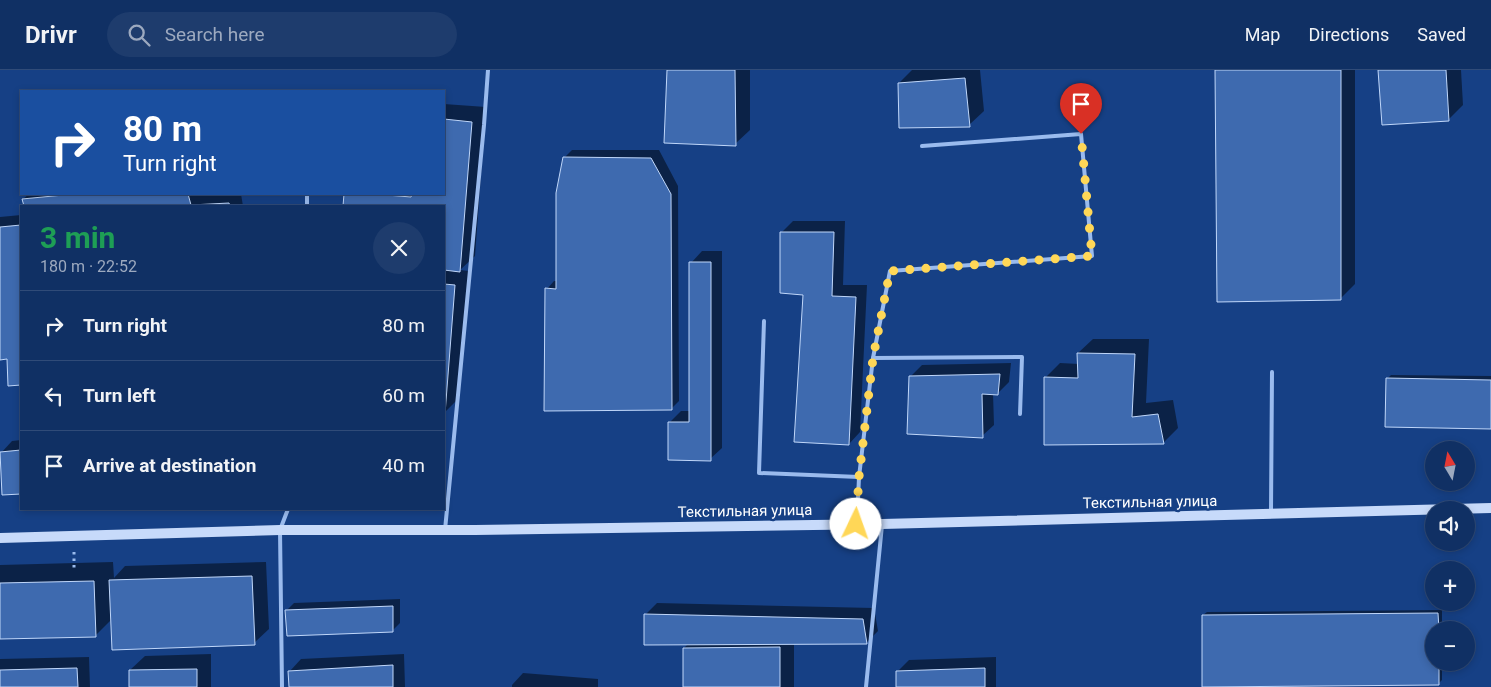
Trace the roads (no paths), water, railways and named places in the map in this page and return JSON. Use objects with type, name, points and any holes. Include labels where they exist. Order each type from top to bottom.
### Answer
[{"type":"main road","name":"Текстильная улица","points":[[0,538],[280,530],[445,530],[882,524],[1491,508]]},
{"type":"lane","points":[[445,530],[488,70]]},
{"type":"lane","points":[[856,524],[859,477],[873,358],[890,271],[1092,256],[1081,134],[922,146]]},
{"type":"lane","points":[[764,321],[759,473],[859,477]]},
{"type":"lane","points":[[873,358],[1022,357],[1020,414]]},
{"type":"lane","points":[[1271,514],[1272,372]]},
{"type":"lane","points":[[282,687],[280,530],[288,510]]},
{"type":"lane","points":[[866,687],[882,524]]}]
